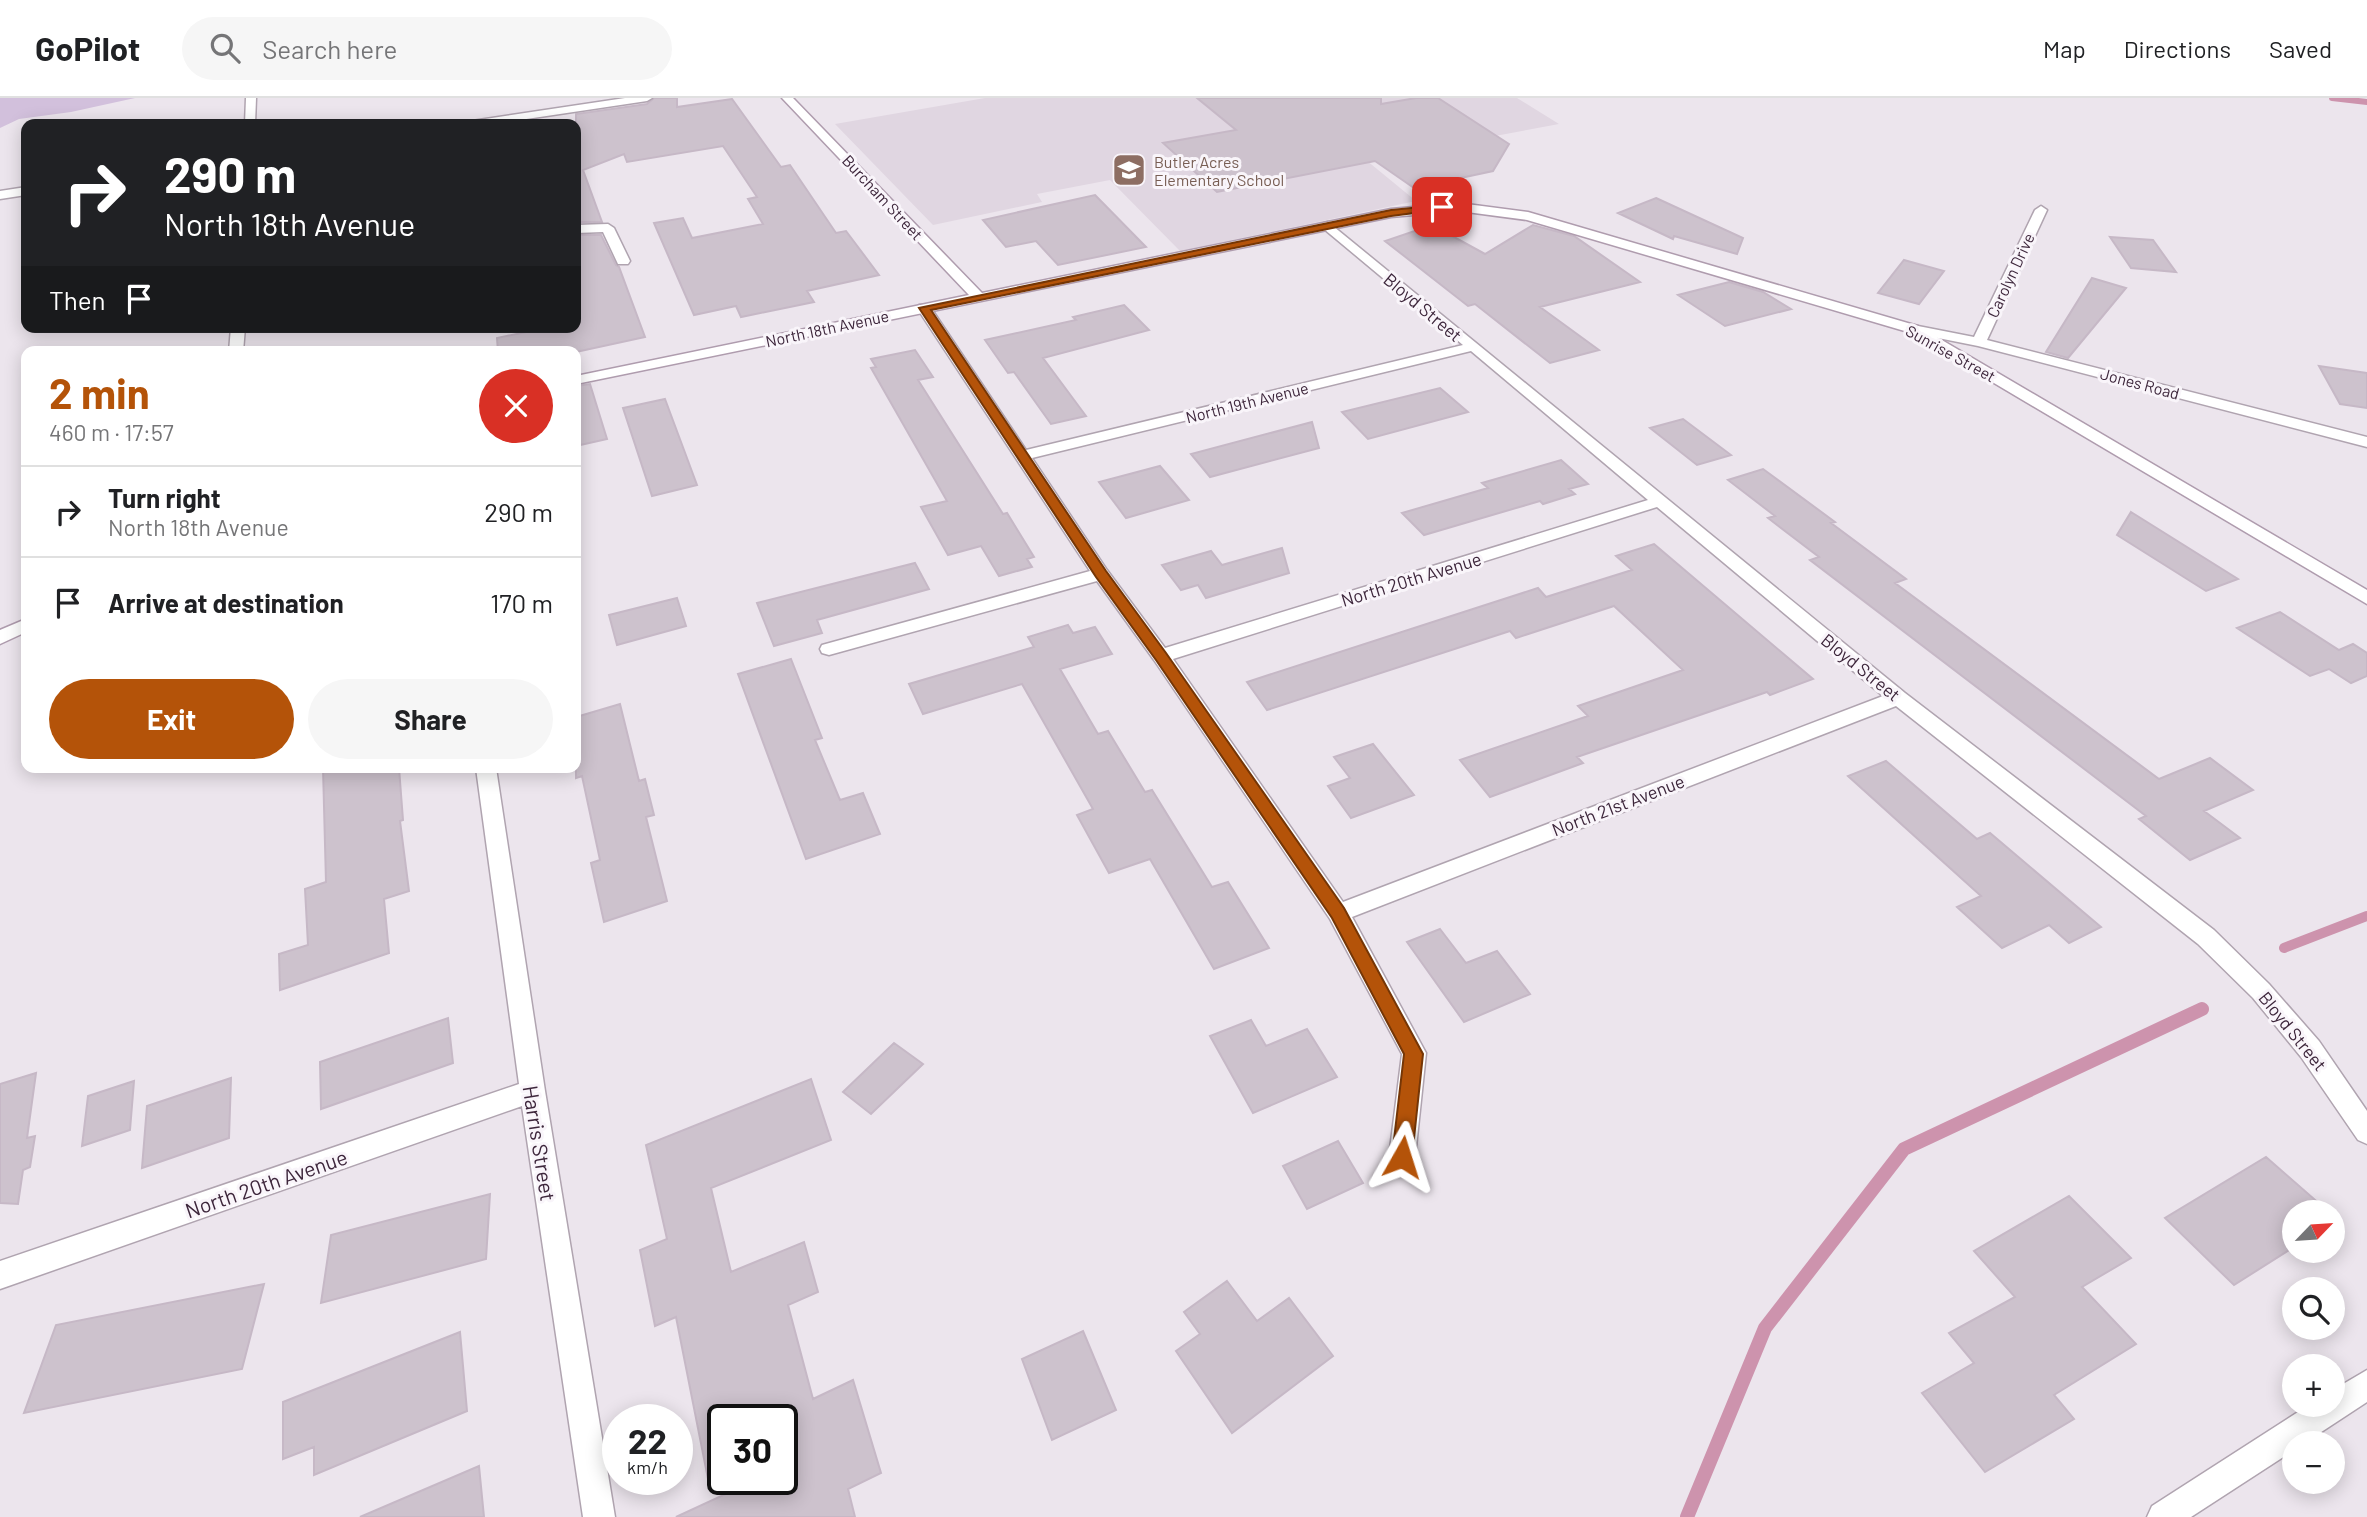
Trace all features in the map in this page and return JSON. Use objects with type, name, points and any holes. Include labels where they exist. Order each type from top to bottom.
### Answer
[{"type":"street","points":[[250,119],[251,98]]},
{"type":"street","points":[[505,119],[647,98]]},
{"type":"street","name":"Burcham Street","points":[[787,98],[978,297]]},
{"type":"street","points":[[0,195],[21,192]]},
{"type":"street","name":"North 18th Avenue","points":[[581,379],[1424,208],[1491,210]]},
{"type":"street","name":"Sunrise Street","points":[[1491,210],[1566,226],[1913,329],[2367,598]]},
{"type":"street","name":"Carolyn Drive","points":[[1979,342],[2041,210]]},
{"type":"street","name":"Bloyd Street","points":[[1328,226],[1898,698],[2206,937],[2261,991],[2310,1049],[2367,1132]]},
{"type":"street","points":[[581,229],[608,228],[623,261]]},
{"type":"street","points":[[924,308],[1101,574],[1161,656],[1338,913],[1414,1054],[1402,1157]]},
{"type":"street","name":"Jones Road","points":[[1913,329],[1979,342],[2367,442]]},
{"type":"street","name":"North 19th Avenue","points":[[1022,456],[1471,347]]},
{"type":"street","name":"North 20th Avenue","points":[[1161,656],[1661,501]]},
{"type":"street","points":[[829,649],[1101,574]]},
{"type":"street","points":[[0,638],[21,628]]},
{"type":"street","name":"North 21st Avenue","points":[[1338,913],[1898,698]]},
{"type":"street","name":"Harris Street","points":[[487,773],[532,1091],[599,1517]]},
{"type":"street","name":"North 20th Avenue","points":[[0,1275],[532,1091]]},
{"type":"street","points":[[2163,1517],[2367,1385]]},
{"type":"shaded area","points":[[0,98],[135,98],[71,112],[19,119],[0,128]]},
{"type":"shaded area","name":"Butler Acres Elementary School","points":[[985,98],[1517,98],[1559,124],[1366,160],[1416,201],[1180,251],[1110,180],[1037,194],[1042,202],[933,225],[835,124]]},
{"type":"building","points":[[654,98],[677,98],[677,107],[732,99],[781,167],[790,165],[836,233],[846,231],[879,275],[807,291],[814,302],[741,317],[736,306],[694,315],[654,223],[683,218],[692,238],[763,224],[748,199],[757,197],[723,146],[627,162],[624,154],[583,170],[602,222],[581,222],[581,119],[576,119],[576,114],[647,104]]},
{"type":"building","points":[[1197,98],[1381,98],[1381,104],[1416,98],[1438,98],[1509,144],[1493,171],[1414,188],[1375,161],[1217,192],[1163,143],[1236,130]]},
{"type":"building","points":[[1095,195],[1146,247],[1058,265],[1036,241],[1006,247],[983,220]]},
{"type":"building","points":[[1656,198],[1743,238],[1737,254],[1674,236],[1673,239],[1618,213]]},
{"type":"building","points":[[1432,225],[1485,254],[1533,225],[1574,236],[1640,282],[1540,307],[1599,350],[1550,363],[1475,304],[1468,306],[1385,241]]},
{"type":"building","points":[[581,235],[601,235],[619,267],[645,337],[581,351],[581,346],[498,346],[497,338],[522,333],[581,333]]},
{"type":"building","points":[[2110,237],[2153,240],[2176,272],[2131,268]]},
{"type":"building","points":[[1904,260],[1944,271],[1919,304],[1878,293]]},
{"type":"building","points":[[2092,278],[2126,288],[2068,358],[2046,352]]},
{"type":"building","points":[[1729,282],[1763,292],[1791,309],[1725,326],[1678,295]]},
{"type":"building","points":[[1124,305],[1149,330],[1043,358],[1086,416],[1051,424],[1014,372],[1008,373],[985,340],[1076,320],[1073,317]]},
{"type":"building","points":[[915,350],[933,377],[918,380],[1003,514],[1007,513],[1034,557],[1027,559],[1032,567],[999,576],[981,546],[948,555],[921,507],[947,501],[871,368],[876,367],[871,359]]},
{"type":"building","points":[[2319,366],[2367,373],[2367,408],[2340,404]]},
{"type":"building","points":[[590,384],[607,439],[581,445],[581,385]]},
{"type":"building","points":[[1440,388],[1468,412],[1368,439],[1342,412]]},
{"type":"building","points":[[665,399],[697,485],[652,496],[623,408]]},
{"type":"building","points":[[1683,419],[1731,455],[1697,465],[1650,428]]},
{"type":"building","points":[[1312,422],[1319,448],[1210,477],[1191,454]]},
{"type":"building","points":[[1561,460],[1588,484],[1569,489],[1575,494],[1543,504],[1540,501],[1424,535],[1402,513],[1488,488],[1482,483]]},
{"type":"building","points":[[1160,466],[1189,500],[1126,518],[1099,482]]},
{"type":"building","points":[[1763,469],[1906,579],[1895,583],[2159,779],[2210,758],[2253,790],[2204,811],[2240,838],[2190,860],[2139,819],[2146,816],[1810,560],[1819,557],[1768,518],[1775,516],[1728,480]]},
{"type":"building","points":[[2131,512],[2238,579],[2206,591],[2117,535]]},
{"type":"building","points":[[1654,544],[1813,679],[1577,757],[1583,763],[1490,797],[1460,760],[1588,716],[1578,706],[1683,670],[1614,606],[1516,638],[1510,631],[1267,710],[1247,682],[1538,588],[1546,597],[1632,570],[1616,556]]},
{"type":"building","points":[[1282,548],[1289,573],[1206,598],[1198,585],[1181,590],[1162,565],[1211,551],[1222,565]]},
{"type":"building","points":[[915,563],[929,589],[817,620],[822,633],[774,646],[757,603]]},
{"type":"building","points":[[677,598],[686,626],[617,645],[609,615]]},
{"type":"building","points":[[2280,612],[2339,650],[2353,644],[2367,653],[2367,676],[2351,683],[2329,669],[2310,676],[2237,628]]},
{"type":"building","points":[[1068,625],[1073,633],[1095,627],[1112,654],[1060,669],[1098,734],[1108,731],[1145,792],[1152,790],[1212,887],[1228,882],[1269,948],[1214,969],[1150,859],[1109,873],[1077,815],[1093,809],[1022,684],[923,714],[909,684],[1034,647],[1028,637]]},
{"type":"building","points":[[791,659],[822,738],[815,740],[840,800],[863,793],[880,834],[806,859],[738,674]]},
{"type":"building","points":[[620,704],[639,781],[645,779],[654,815],[646,817],[667,901],[604,922],[591,863],[600,860],[582,776],[576,778],[576,773],[581,773],[581,716]]},
{"type":"building","points":[[1373,744],[1414,795],[1351,818],[1328,786],[1350,778],[1334,757]]},
{"type":"building","points":[[1886,761],[1977,839],[1990,833],[2101,927],[2069,943],[2049,925],[2002,948],[1957,907],[1981,896],[1848,776]]},
{"type":"building","points":[[323,773],[399,773],[403,820],[400,821],[409,891],[384,899],[389,953],[280,990],[279,954],[308,945],[305,889],[326,882]]},
{"type":"building","points":[[1440,929],[1466,963],[1497,951],[1530,994],[1464,1022],[1407,942]]},
{"type":"building","points":[[448,1018],[453,1063],[321,1109],[320,1062]]},
{"type":"building","points":[[1251,1020],[1266,1046],[1307,1029],[1337,1077],[1253,1113],[1210,1036]]},
{"type":"building","points":[[894,1043],[923,1064],[871,1114],[843,1092]]},
{"type":"building","points":[[36,1073],[27,1138],[35,1136],[30,1167],[23,1170],[18,1204],[0,1203],[0,1084]]},
{"type":"building","points":[[231,1078],[229,1138],[142,1168],[147,1106]]},
{"type":"building","points":[[811,1079],[831,1140],[711,1188],[731,1272],[804,1242],[818,1292],[788,1305],[813,1399],[853,1380],[881,1473],[848,1489],[855,1517],[676,1517],[723,1495],[798,1495],[798,1404],[707,1404],[707,1474],[676,1317],[655,1326],[640,1250],[667,1239],[646,1145]]},
{"type":"building","points":[[134,1081],[130,1130],[82,1146],[88,1096]]},
{"type":"building","points":[[1338,1141],[1363,1183],[1307,1209],[1283,1166]]},
{"type":"building","points":[[2266,1157],[2315,1200],[2282,1200],[2282,1255],[2234,1285],[2165,1218]]},
{"type":"building","points":[[490,1194],[486,1259],[321,1303],[331,1235]]},
{"type":"building","points":[[2069,1196],[2131,1258],[2082,1287],[2136,1344],[2054,1395],[2074,1419],[1985,1472],[1922,1393],[1974,1363],[1949,1333],[2015,1297],[1974,1251]]},
{"type":"building","points":[[1227,1281],[1257,1321],[1289,1298],[1333,1356],[1232,1433],[1176,1351],[1200,1334],[1184,1312]]},
{"type":"building","points":[[264,1284],[242,1369],[24,1413],[56,1325]]},
{"type":"building","points":[[1083,1331],[1116,1410],[1052,1440],[1022,1359]]},
{"type":"building","points":[[460,1332],[467,1411],[314,1475],[314,1447],[283,1459],[283,1402]]},
{"type":"building","points":[[479,1466],[484,1517],[360,1517]]},
{"type":"waterway","points":[[2332,98],[2367,102]]},
{"type":"waterway","points":[[2284,948],[2367,916]]},
{"type":"waterway","points":[[1687,1517],[1765,1328],[1904,1149],[2202,1009]]},
{"type":"place","name":"Butler Acres Elementary School","points":[[1129,170]]},
{"type":"route","points":[[1402,1157],[1414,1054],[1338,913],[1161,656],[1101,574],[924,308],[1391,213],[1442,207]]}]
